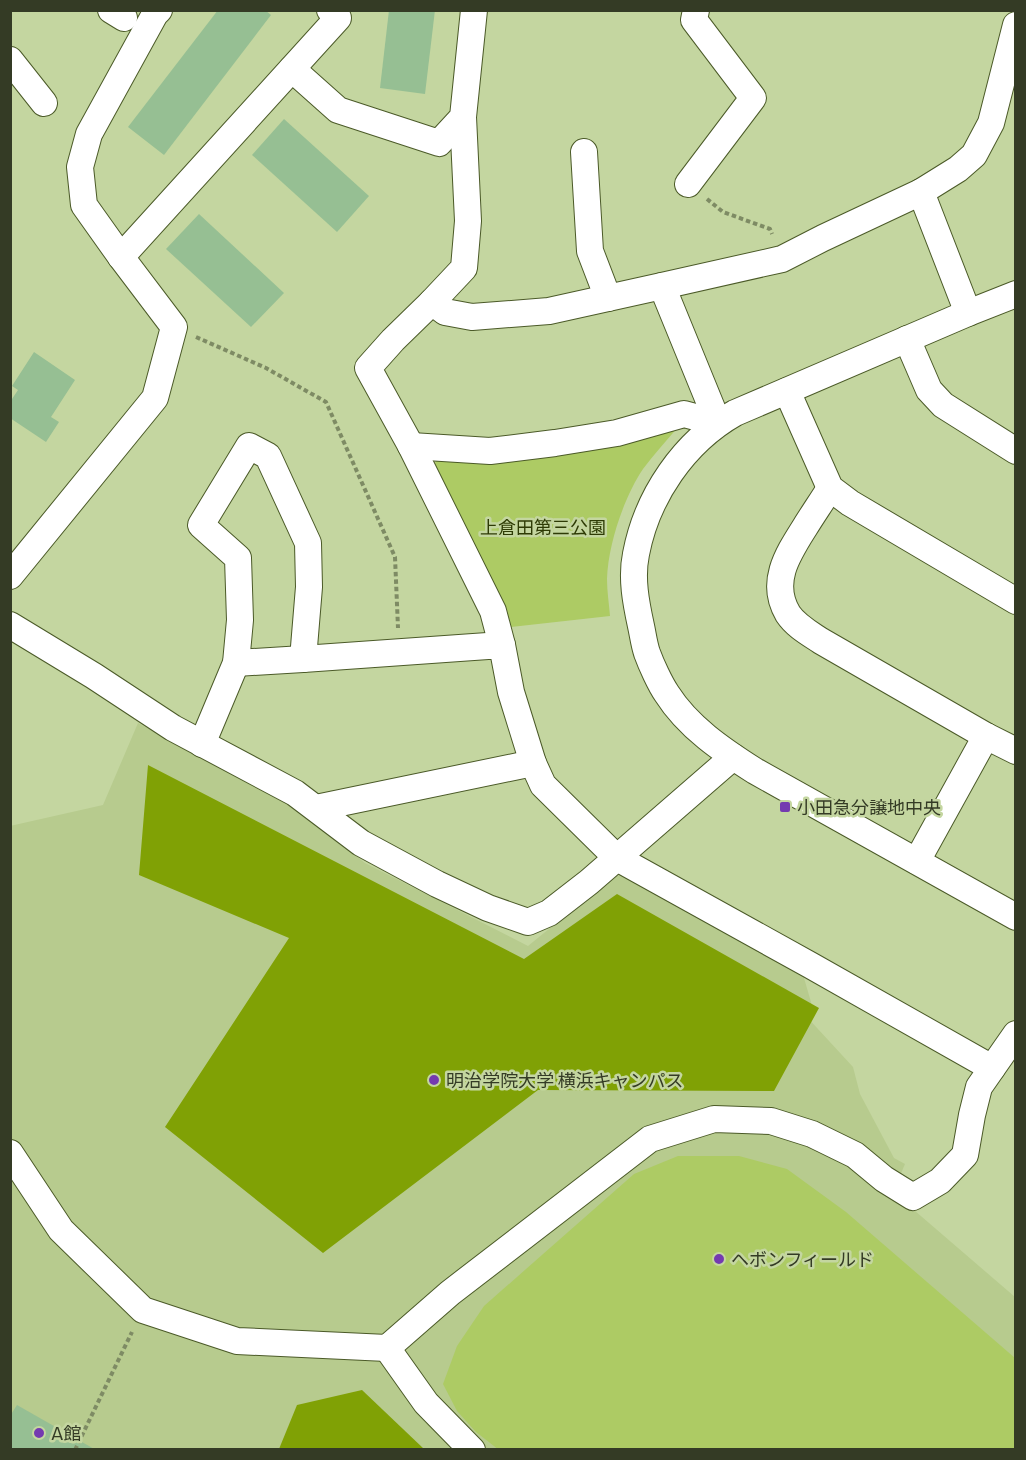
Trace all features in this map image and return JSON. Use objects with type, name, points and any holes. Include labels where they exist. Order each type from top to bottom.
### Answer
[{"type":"street","points":[[10,576],[155,398],[174,327],[84,205],[80,167],[89,134],[159,10]]},
{"type":"street","points":[[121,257],[338,18],[330,10]]},
{"type":"street","points":[[474,10],[463,117],[468,221],[464,268],[368,368],[411,446],[493,611],[511,692],[533,763],[543,785],[616,858],[992,1068]]},
{"type":"street","points":[[688,184],[753,98],[694,20],[696,10]]},
{"type":"street","points":[[432,302],[445,312],[472,317],[549,311],[782,259],[921,192],[958,169],[974,155],[991,123],[1009,80],[1005,64],[1016,25]]},
{"type":"street","points":[[10,60],[44,103]]},
{"type":"street","points":[[292,69],[338,110],[439,143],[463,117]]},
{"type":"street","points":[[584,152],[590,251],[608,298]]},
{"type":"street","points":[[921,192],[968,313]]},
{"type":"street","points":[[662,286],[718,423]]},
{"type":"street","points":[[1016,294],[735,413],[718,423],[688,451],[665,479],[652,502],[635,555],[634,584],[646,652],[666,693],[696,729],[755,771],[1016,917]]},
{"type":"street","points":[[907,339],[929,390],[943,405],[1016,450]]},
{"type":"street","points":[[787,391],[830,488],[850,503],[1016,601]]},
{"type":"street","points":[[411,446],[490,451],[617,433],[684,414],[718,423]]},
{"type":"street","points":[[202,744],[236,663],[240,620],[238,558],[201,525],[249,446],[268,456],[308,543],[309,587],[303,659]]},
{"type":"street","points":[[830,488],[787,555],[780,580],[780,595],[789,614],[801,628],[820,640],[1016,751]]},
{"type":"street","points":[[10,624],[173,728],[295,793],[361,843],[488,908],[528,922],[549,913],[589,882],[733,757]]},
{"type":"street","points":[[236,663],[502,645]]},
{"type":"street","points":[[917,861],[986,736]]},
{"type":"street","points":[[316,808],[533,763]]},
{"type":"street","points":[[10,1153],[61,1230],[143,1310],[237,1341],[387,1348],[450,1293],[650,1139],[714,1119],[771,1121],[812,1134],[855,1155],[884,1179],[913,1197],[940,1180],[965,1155],[980,1087],[1016,1034]]},
{"type":"street","points":[[387,1348],[426,1403],[472,1449]]},
{"type":"path","points":[[688,184],[723,212],[770,229],[782,259]]},
{"type":"path","points":[[174,327],[266,368],[326,402],[395,556],[399,652]]},
{"type":"path","points":[[75,1449],[143,1310]]},
{"type":"shaded area","name":"明治学院大学 横浜キャンパス","points":[[138,723],[285,801],[365,863],[528,946],[614,876],[626,875],[802,971],[813,1009],[806,1016],[853,1067],[860,1094],[894,1158],[905,1164],[893,1192],[1015,1297],[1015,1449],[11,1449],[10,826],[103,805]]},
{"type":"green space","name":"上倉田第三公園","points":[[679,426],[643,469],[624,507],[610,551],[608,566],[610,616],[511,627],[507,610],[433,468],[439,454]]},
{"type":"green space","points":[[148,765],[524,959],[617,894],[819,1008],[774,1091],[538,1090],[323,1253],[165,1127],[289,938],[139,875]]},
{"type":"green space","name":"ヘボンフィールド","points":[[678,1156],[739,1156],[787,1169],[846,1212],[1015,1358],[1015,1449],[499,1450],[476,1432],[457,1411],[443,1384],[457,1346],[484,1306],[634,1174]]},
{"type":"green space","points":[[362,1390],[424,1449],[279,1449],[297,1405]]},
{"type":"building","points":[[218,10],[265,10],[271,15],[164,155],[128,127]]},
{"type":"building","points":[[389,10],[435,10],[425,94],[380,88]]},
{"type":"building","points":[[284,119],[369,196],[337,232],[252,155]]},
{"type":"building","points":[[199,214],[284,293],[251,327],[166,249]]},
{"type":"building","points":[[34,352],[75,380],[51,417],[59,422],[46,442],[10,418],[10,402],[18,390],[12,386]]},
{"type":"building","name":"A館","points":[[17,1405],[96,1450],[10,1450],[10,1416]]},
{"type":"place","name":"小田急分譲地中央","points":[[785,807]]},
{"type":"place","name":"明治学院大学 横浜キャンパス","points":[[434,1080]]},
{"type":"place","name":"ヘボンフィールド","points":[[719,1259]]},
{"type":"place","name":"A館","points":[[39,1433]]}]
